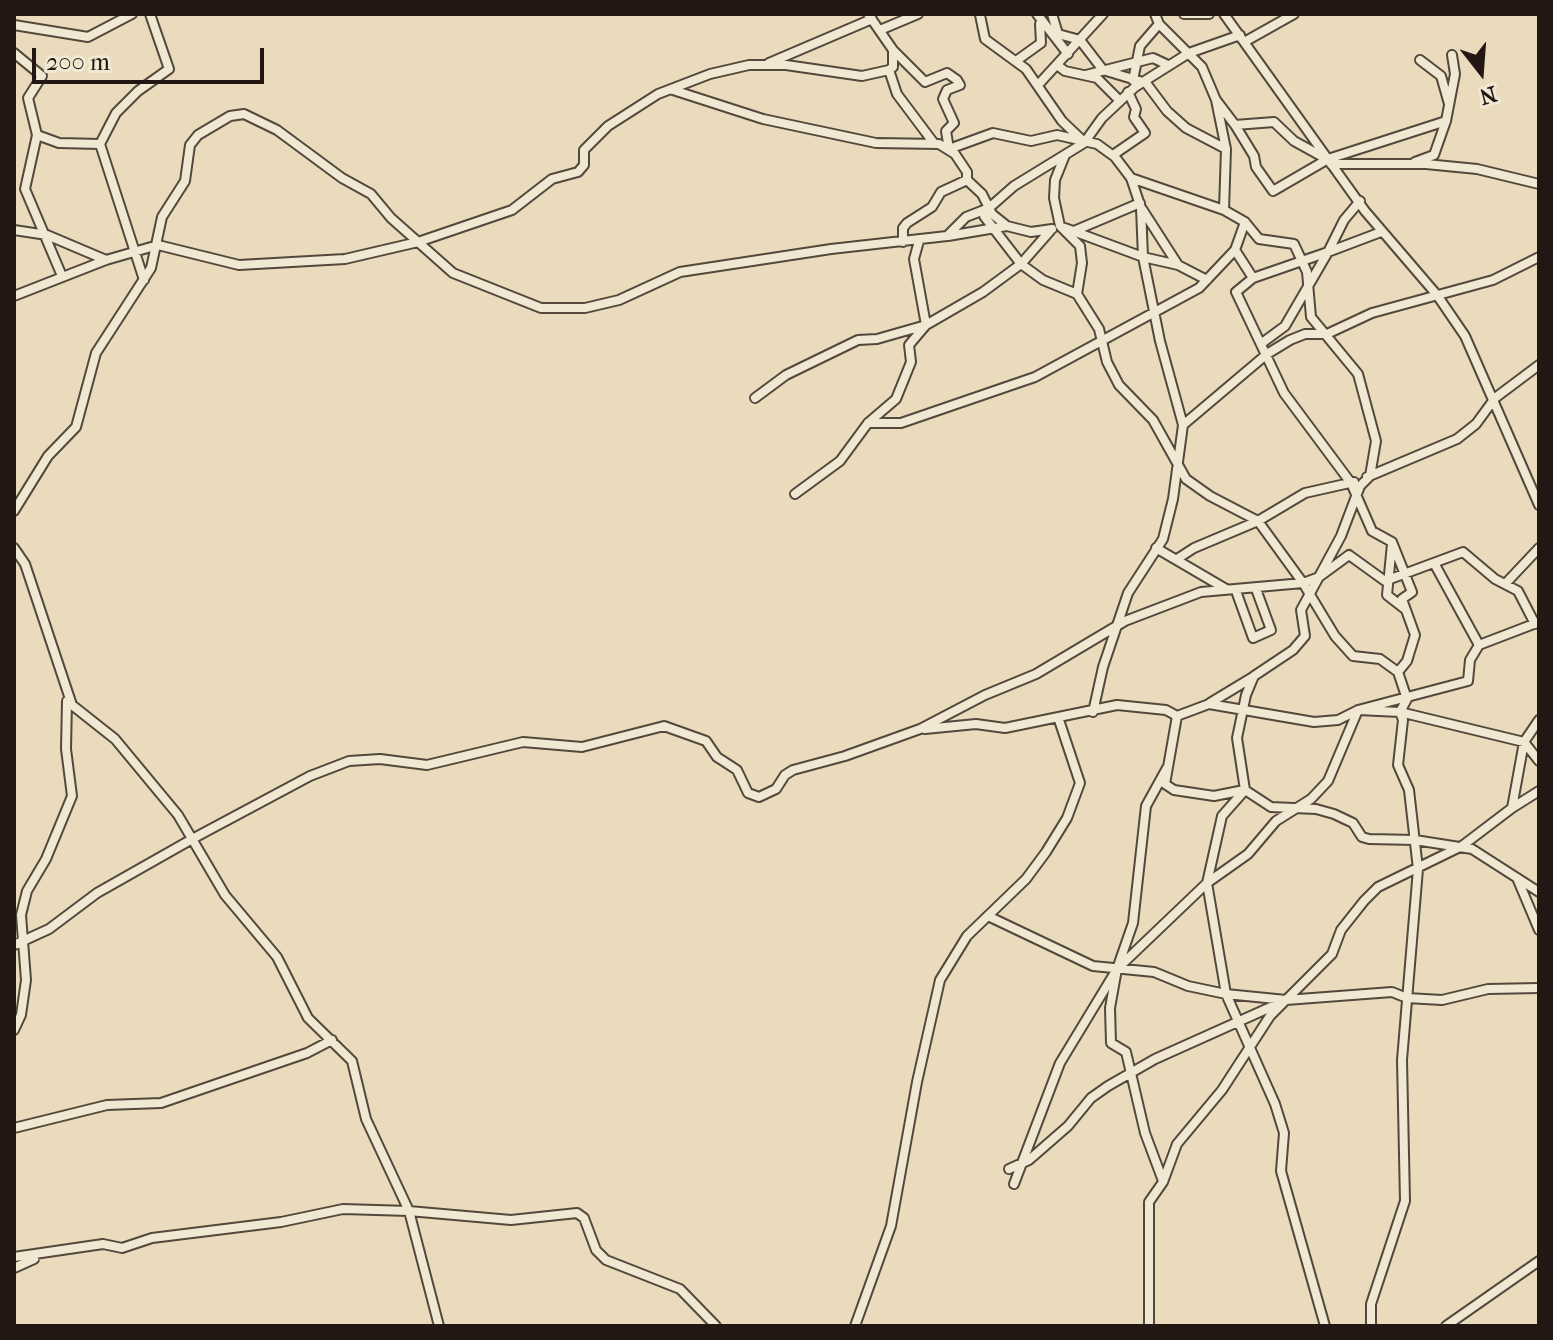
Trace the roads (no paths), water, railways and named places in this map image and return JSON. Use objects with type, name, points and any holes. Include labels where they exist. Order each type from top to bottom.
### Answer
[{"type":"street","points":[[14,25],[88,37],[132,14]]},
{"type":"street","points":[[144,280],[136,250],[116,202],[100,144],[116,113],[138,91],[169,69],[150,14]]},
{"type":"street","points":[[880,30],[918,14]]},
{"type":"street","points":[[980,14],[985,39],[1016,61],[1038,85],[1062,121],[1084,143]]},
{"type":"street","points":[[1052,14],[1058,34],[1080,40],[1103,70],[1146,83],[1167,111],[1186,128],[1226,149]]},
{"type":"street","points":[[1038,85],[1080,40],[1095,14]]},
{"type":"street","points":[[1089,26],[1103,14]]},
{"type":"street","points":[[1155,14],[1159,24],[1202,67],[1216,100],[1226,149],[1224,210]]},
{"type":"street","points":[[1184,14],[1209,14]]},
{"type":"street","points":[[1224,14],[1381,232],[1437,295],[1465,336],[1495,398],[1539,505]]},
{"type":"street","points":[[1294,14],[1243,38],[1189,53],[1168,65],[1120,101],[1084,143],[1014,186],[984,216],[1021,264],[1043,280],[1077,294],[1102,338],[1107,362],[1119,385],[1153,420],[1186,479],[1210,496],[1258,521],[1303,583],[1307,595],[1335,636],[1353,656],[1380,659],[1398,672],[1407,699],[1400,712],[1403,720],[1398,765],[1409,790],[1418,869],[1402,1060],[1405,1201],[1375,1291],[1371,1326]]},
{"type":"street","points":[[14,296],[106,260],[158,245],[239,265],[345,259],[418,242],[512,210],[552,179],[578,172],[590,141],[630,110],[710,74],[765,65],[870,16],[893,50],[925,82],[947,73],[960,85],[947,90],[943,99],[954,123],[946,131],[949,149]]},
{"type":"street","points":[[1038,18],[1068,54]]},
{"type":"street","points":[[1016,61],[1041,43],[1038,18]]},
{"type":"street","points":[[1113,155],[1145,133],[1134,117],[1136,109],[1128,94],[1140,46],[1159,24]]},
{"type":"street","points":[[765,65],[862,76],[893,67],[893,50]]},
{"type":"street","points":[[14,53],[42,76],[28,98],[37,135],[25,189],[62,276]]},
{"type":"street","points":[[1405,165],[1434,155],[1450,107],[1455,74],[1452,55]]},
{"type":"street","points":[[1086,75],[1153,58],[1168,65]]},
{"type":"street","points":[[1420,60],[1441,76],[1450,107]]},
{"type":"street","points":[[1057,65],[1097,78],[1120,101]]},
{"type":"street","points":[[889,70],[902,104],[933,142]]},
{"type":"street","points":[[672,90],[763,119],[876,143],[933,142],[949,149],[967,172],[967,180],[1007,226]]},
{"type":"street","points":[[1216,100],[1235,125],[1254,156],[1256,167],[1273,191],[1329,161],[1446,121]]},
{"type":"street","points":[[14,511],[48,456],[76,427],[96,353],[144,280],[158,245],[162,217],[185,181],[190,145],[212,126],[244,114],[291,139],[342,178],[371,194],[391,218],[453,273],[510,298],[551,311],[619,300],[680,272],[820,250],[919,241],[993,227],[1050,231]]},
{"type":"street","points":[[1235,125],[1274,122],[1294,141],[1329,161],[1477,169],[1539,184]]},
{"type":"street","points":[[949,149],[993,133],[1031,141],[1057,135],[1097,144],[1113,155],[1131,178],[1140,206],[1143,257],[1183,425],[1168,522],[1128,593],[1115,627],[1093,712]]},
{"type":"street","points":[[37,135],[59,143],[100,144]]},
{"type":"street","points":[[1065,154],[1055,180],[1054,198],[1060,226],[1080,246],[1082,263],[1077,294]]},
{"type":"street","points":[[920,729],[976,724],[1005,728],[1059,720],[1106,706],[1166,710],[1177,716],[1209,704],[1293,650],[1305,636],[1301,610],[1307,595],[1319,577],[1360,486],[1370,476],[1376,429],[1358,374],[1311,317],[1306,289],[1307,272],[1294,244],[1259,239],[1245,222],[1224,210],[1131,178]]},
{"type":"street","points":[[903,242],[903,228],[907,223],[932,207],[941,192],[967,180]]},
{"type":"street","points":[[1262,343],[1285,326],[1344,220],[1360,201]]},
{"type":"street","points":[[1074,231],[1140,206]]},
{"type":"street","points":[[1140,206],[1178,265]]},
{"type":"street","points":[[947,236],[966,217],[989,208]]},
{"type":"street","points":[[868,423],[901,423],[1035,377],[1102,338],[1156,312],[1207,280],[1235,250],[1245,222]]},
{"type":"street","points":[[755,398],[786,375],[858,340],[877,339],[926,325],[983,292],[1021,264],[1050,231],[1060,226],[1143,257],[1178,265],[1207,280]]},
{"type":"street","points":[[14,230],[47,235],[106,260]]},
{"type":"street","points":[[1381,232],[1253,278],[1236,292],[1284,393],[1351,483],[1372,531],[1392,542],[1406,572],[1412,592],[1402,599],[1415,635],[1407,661],[1398,672]]},
{"type":"street","points":[[919,241],[914,259],[926,325]]},
{"type":"street","points":[[1235,250],[1253,278]]},
{"type":"street","points":[[1183,425],[1267,354],[1305,334],[1327,334],[1372,313],[1493,280],[1539,257]]},
{"type":"street","points":[[795,494],[840,461],[868,423],[896,399],[904,387],[911,362],[909,345],[926,325]]},
{"type":"street","points":[[1177,559],[1194,548],[1258,521],[1305,493],[1351,483],[1457,439],[1476,424],[1495,398],[1539,365]]},
{"type":"street","points":[[1392,542],[1385,581],[1387,595],[1405,609]]},
{"type":"street","points":[[14,548],[25,564],[66,696],[66,749],[72,796],[46,859],[27,891],[21,915],[18,943],[26,980],[21,1015],[14,1030]]},
{"type":"street","points":[[1156,548],[1231,590],[1253,638],[1271,630],[1256,589]]},
{"type":"street","points":[[1506,583],[1539,548]]},
{"type":"street","points":[[1209,704],[1314,722],[1338,720],[1358,710],[1468,681],[1470,660],[1479,645],[1537,623],[1518,591],[1495,579],[1463,552],[1385,581]]},
{"type":"street","points":[[18,943],[49,929],[97,893],[194,838],[310,776],[349,761],[380,759],[427,765],[523,742],[582,747],[664,726],[706,741],[717,757],[737,770],[748,793],[759,797],[776,789],[785,775],[793,770],[845,756],[920,729],[985,695],[1036,674],[1115,627],[1188,597],[1303,583],[1319,577],[1349,555],[1385,581]]},
{"type":"street","points":[[1434,563],[1479,645]]},
{"type":"street","points":[[1245,790],[1237,738],[1241,711],[1254,676]]},
{"type":"street","points":[[66,696],[83,717],[115,739],[194,838],[225,895],[277,957],[308,1018],[352,1061],[366,1119],[409,1211],[439,1326]]},
{"type":"street","points":[[1358,710],[1400,712],[1524,742],[1539,761]]},
{"type":"street","points":[[1014,1184],[1060,1063],[1117,969],[1207,883],[1248,854],[1276,821],[1295,810],[1328,781],[1358,710]]},
{"type":"street","points":[[1177,716],[1165,784],[1174,790],[1214,796],[1245,790],[1271,807],[1316,809],[1334,814],[1353,823],[1362,837],[1369,839],[1415,840],[1472,849],[1539,892]]},
{"type":"street","points":[[855,1326],[891,1226],[917,1082],[940,980],[967,936],[990,917],[1046,852],[1067,818],[1080,783],[1059,720]]},
{"type":"street","points":[[1512,808],[1524,742],[1539,720]]},
{"type":"street","points":[[1163,1182],[1145,1133],[1126,1052],[1111,1043],[1110,1008],[1117,969],[1133,923],[1140,848],[1146,828],[1146,806],[1167,768]]},
{"type":"street","points":[[1245,790],[1222,816],[1207,883],[1226,994],[1284,1133],[1281,1171],[1325,1326]]},
{"type":"street","points":[[1149,1326],[1149,1202],[1163,1182],[1177,1144],[1222,1090],[1257,1032],[1332,954],[1341,930],[1378,887],[1459,848],[1539,791]]},
{"type":"street","points":[[1517,877],[1539,930]]},
{"type":"street","points":[[990,917],[1093,966],[1154,972],[1188,986],[1226,994],[1286,1000],[1360,992],[1392,992],[1407,998],[1442,1000],[1488,989],[1539,988]]},
{"type":"street","points":[[1009,1169],[1023,1163],[1068,1126],[1091,1098],[1155,1059],[1286,1000]]},
{"type":"street","points":[[14,1128],[107,1105],[161,1103],[307,1053],[332,1040]]},
{"type":"street","points":[[14,1257],[103,1244],[122,1248],[152,1238],[281,1222],[333,1211],[409,1211],[511,1220],[581,1215],[596,1250],[606,1260],[680,1289],[716,1326]]},
{"type":"street","points":[[14,1268],[42,1255]]},
{"type":"street","points":[[1446,1326],[1539,1261]]}]
